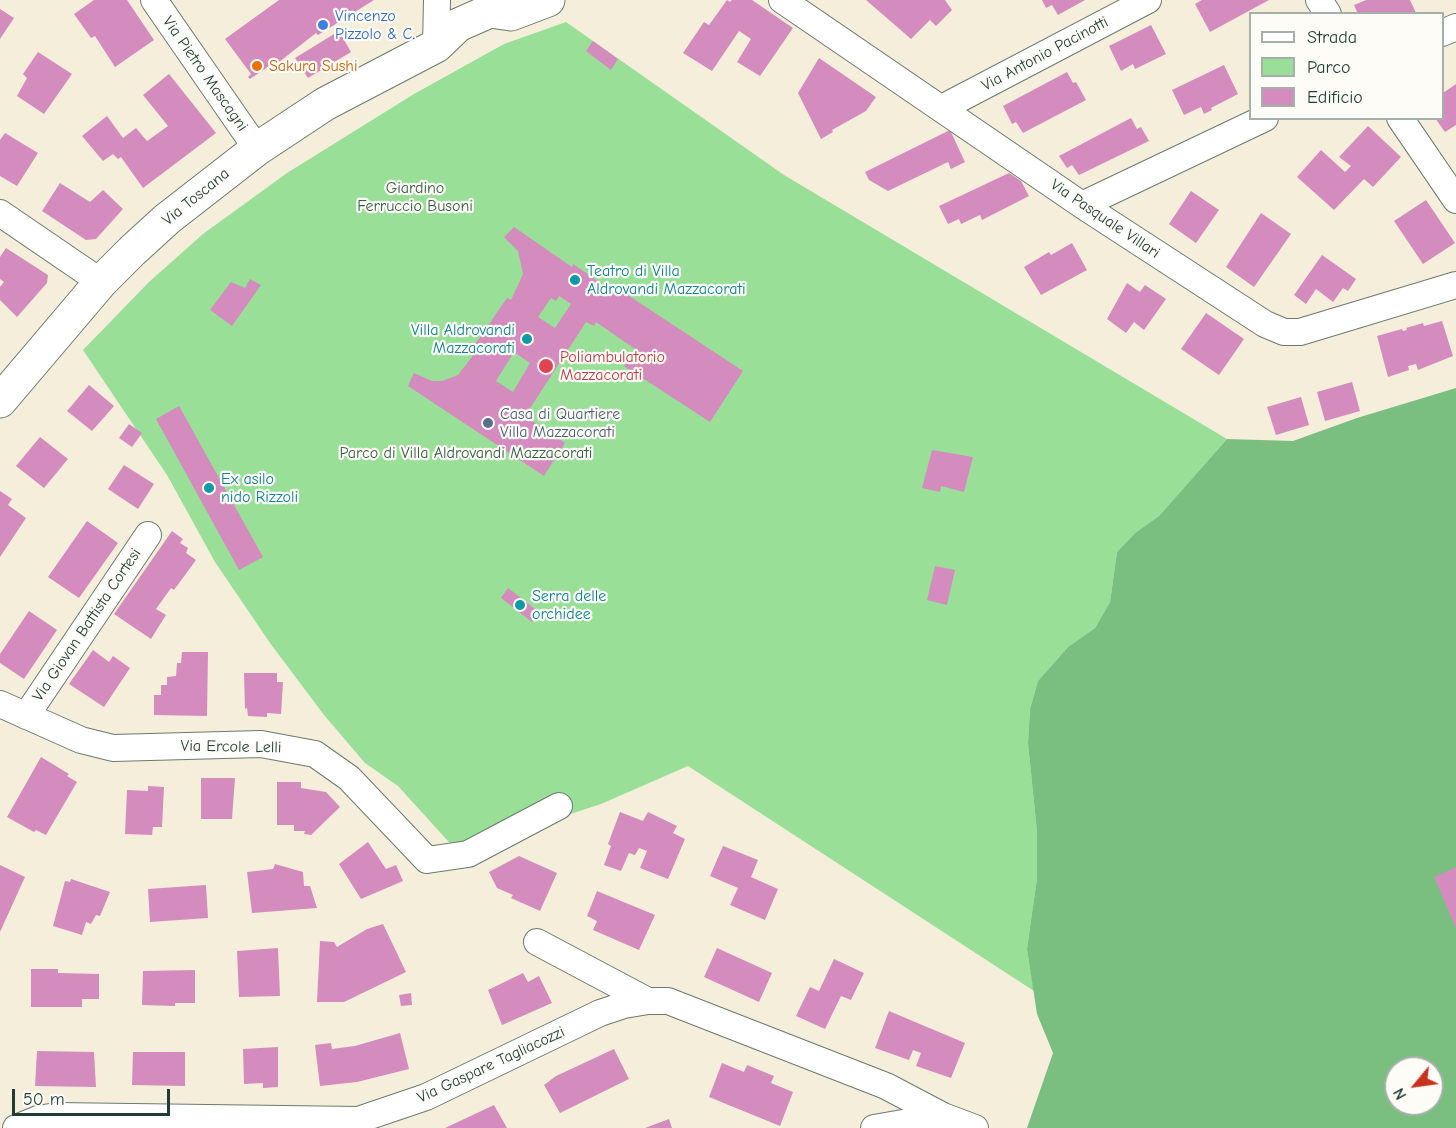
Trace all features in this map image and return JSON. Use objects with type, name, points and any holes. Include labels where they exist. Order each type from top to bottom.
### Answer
[{"type":"main road","name":"Via Toscana","points":[[0,401],[101,282],[166,219],[257,148],[325,104],[436,46],[458,25],[490,11],[511,14],[548,0]]},
{"type":"street","name":"Via Pietro Mascagni","points":[[154,0],[257,148]]},
{"type":"street","name":"Via Pasquale Villari","points":[[782,0],[1082,205],[1264,324],[1284,332],[1300,332],[1456,285]]},
{"type":"street","name":"Via Antonio Pacinotti","points":[[942,108],[1148,0]]},
{"type":"street","points":[[436,46],[437,5]]},
{"type":"street","points":[[1082,205],[1261,120]]},
{"type":"street","points":[[1401,120],[1456,200]]},
{"type":"street","points":[[0,213],[101,282]]},
{"type":"street","name":"Via Giovan Battista Cortesi","points":[[26,716],[148,535]]},
{"type":"street","name":"Via Ercole Lelli","points":[[0,704],[81,740],[113,748],[261,744],[315,754],[349,778],[427,860],[468,854],[558,806]]},
{"type":"street","points":[[537,942],[648,1001]]},
{"type":"street","name":"Via Gaspare Tagliacozzi","points":[[0,1123],[14,1128],[38,1119],[56,1116],[358,1120],[426,1097],[600,1013],[624,1005],[648,1001],[668,1001],[886,1086],[943,1116],[975,1128]]},
{"type":"street","points":[[874,1128],[943,1116]]},
{"type":"green space","points":[[566,22],[784,175],[1227,439],[1159,516],[1135,533],[1117,552],[1110,602],[1095,628],[1068,647],[1038,681],[1030,709],[1028,743],[1037,832],[1037,878],[1027,949],[1034,991],[688,766],[601,804],[457,851],[398,786],[365,763],[324,715],[270,643],[215,562],[167,475],[83,350],[149,282],[203,234],[287,173],[414,94],[504,44]]},
{"type":"green space","points":[[1456,388],[1456,1128],[1027,1128],[1053,1053],[1037,1014],[1027,949],[1037,878],[1037,832],[1028,743],[1030,709],[1038,681],[1068,647],[1095,628],[1110,602],[1117,552],[1135,533],[1159,516],[1227,439],[1293,441],[1357,418]]},
{"type":"building","points":[[94,0],[127,0],[154,40],[115,67],[95,36],[91,38],[74,14]]},
{"type":"building","points":[[279,0],[374,0],[318,35],[316,33],[274,66],[272,64],[250,79],[248,77],[251,74],[225,39]]},
{"type":"building","points":[[727,0],[730,2],[732,0],[752,0],[793,28],[760,76],[737,62],[751,39],[739,31],[712,71],[683,53],[704,22],[709,25]]},
{"type":"building","points":[[866,0],[945,0],[952,10],[936,26],[930,20],[911,39]]},
{"type":"building","points":[[1042,0],[1085,0],[1058,15],[1052,5],[1046,8]]},
{"type":"building","points":[[1202,0],[1269,0],[1210,32],[1195,4]]},
{"type":"building","points":[[1366,0],[1410,0],[1416,12],[1357,12],[1354,5]]},
{"type":"building","points":[[0,9],[14,18],[0,39]]},
{"type":"building","points":[[1151,25],[1166,54],[1135,69],[1133,64],[1121,71],[1109,46]]},
{"type":"building","points":[[339,31],[351,52],[308,78],[295,58]]},
{"type":"building","points":[[593,41],[618,59],[611,70],[586,51]]},
{"type":"building","points":[[38,52],[72,74],[44,114],[17,96],[27,78],[23,74]]},
{"type":"building","points":[[819,58],[876,97],[866,111],[832,130],[833,132],[821,139],[798,93]]},
{"type":"building","points":[[1224,65],[1238,94],[1204,114],[1201,107],[1184,115],[1172,90]]},
{"type":"building","points":[[1067,72],[1073,83],[1076,82],[1086,100],[1023,133],[1016,122],[1012,124],[1003,106]]},
{"type":"building","points":[[169,74],[216,133],[143,188],[121,157],[118,159],[113,154],[103,161],[82,136],[107,116],[123,138],[136,128],[147,141],[168,126],[143,95]]},
{"type":"building","points":[[1456,84],[1456,125],[1445,132],[1436,120],[1444,120],[1444,92]]},
{"type":"building","points":[[1131,118],[1137,129],[1141,127],[1149,141],[1079,175],[1072,165],[1067,168],[1059,156]]},
{"type":"building","points":[[1368,126],[1401,157],[1373,187],[1364,179],[1334,210],[1297,177],[1321,150],[1345,172],[1351,166],[1339,157]]},
{"type":"building","points":[[950,130],[965,162],[951,169],[948,162],[888,191],[869,180],[865,172]]},
{"type":"building","points":[[5,133],[38,153],[17,186],[0,176],[0,140]]},
{"type":"building","points":[[1009,173],[1021,181],[1029,196],[982,220],[980,215],[961,224],[959,219],[948,224],[939,206]]},
{"type":"building","points":[[60,183],[90,202],[103,190],[123,209],[96,239],[86,240],[42,211]]},
{"type":"building","points":[[1191,191],[1219,210],[1196,243],[1169,224]]},
{"type":"building","points":[[1426,200],[1455,243],[1423,264],[1394,221]]},
{"type":"building","points":[[1261,213],[1291,234],[1254,287],[1226,267]]},
{"type":"building","points":[[514,227],[572,267],[573,264],[605,286],[608,282],[743,371],[710,422],[624,366],[635,349],[596,322],[594,326],[586,322],[525,416],[565,443],[544,476],[408,386],[414,373],[432,381],[442,381],[458,375],[475,353],[471,350],[507,298],[511,300],[523,274],[518,251],[504,237]],"holes":[[[559,296],[571,304],[555,328],[538,317],[551,298],[556,301]],[[514,352],[530,363],[513,392],[496,381]]]},
{"type":"building","points":[[1072,243],[1087,270],[1041,295],[1024,267],[1049,252],[1051,255]]},
{"type":"building","points":[[6,248],[48,275],[47,283],[17,317],[0,300],[0,287],[4,282],[0,279],[0,257]]},
{"type":"building","points":[[1322,255],[1356,279],[1348,291],[1343,288],[1333,302],[1316,289],[1306,304],[1294,295]]},
{"type":"building","points":[[250,279],[261,285],[232,326],[210,310],[231,282],[245,288]]},
{"type":"building","points":[[1127,283],[1140,292],[1145,285],[1166,299],[1144,330],[1134,322],[1126,333],[1107,319]]},
{"type":"building","points":[[1206,313],[1244,339],[1219,375],[1181,349]]},
{"type":"building","points":[[1442,321],[1453,356],[1418,370],[1416,364],[1408,366],[1409,370],[1388,377],[1377,336],[1402,329],[1407,330],[1406,328],[1423,323],[1424,326]]},
{"type":"building","points":[[1352,382],[1360,411],[1325,421],[1317,392]]},
{"type":"building","points":[[89,385],[114,406],[92,431],[67,411]]},
{"type":"building","points":[[1301,397],[1309,425],[1276,435],[1267,407]]},
{"type":"building","name":"Ex asilo nido Rizzoli","points":[[179,406],[263,557],[239,570],[156,419]]},
{"type":"building","points":[[129,424],[142,433],[132,447],[119,438]]},
{"type":"building","points":[[40,437],[68,459],[44,488],[16,466]]},
{"type":"building","points":[[932,450],[973,457],[964,492],[941,486],[940,492],[922,488]]},
{"type":"building","points":[[124,465],[154,484],[138,509],[108,489]]},
{"type":"building","points":[[0,491],[12,499],[8,505],[26,518],[0,557]]},
{"type":"building","points":[[87,521],[118,543],[79,598],[48,577]]},
{"type":"building","points":[[172,531],[183,539],[180,543],[188,548],[186,553],[196,560],[174,590],[171,588],[156,609],[166,615],[151,639],[114,614]]},
{"type":"building","points":[[935,566],[955,570],[947,605],[927,600]]},
{"type":"building","name":"Serra delle orchidee","points":[[508,588],[539,612],[532,622],[501,598]]},
{"type":"building","points":[[29,611],[57,630],[24,679],[0,663],[0,654]]},
{"type":"building","points":[[93,650],[109,662],[113,656],[130,668],[104,707],[69,684]]},
{"type":"building","points":[[182,652],[208,652],[207,716],[154,715],[154,695],[161,695],[161,685],[167,685],[167,677],[176,676],[177,663],[181,663]]},
{"type":"building","points":[[244,673],[277,673],[277,682],[283,682],[281,714],[267,713],[267,717],[248,716],[247,708],[245,709]]},
{"type":"building","points":[[41,757],[69,774],[67,776],[77,782],[46,835],[36,830],[34,832],[7,817]]},
{"type":"building","points":[[201,778],[235,778],[232,819],[201,819]]},
{"type":"building","points":[[277,782],[301,782],[301,788],[326,792],[340,807],[311,835],[304,834],[305,831],[294,831],[294,825],[277,825]]},
{"type":"building","points":[[148,786],[164,787],[162,827],[153,827],[152,835],[125,834],[127,790],[148,791]]},
{"type":"building","points":[[620,812],[643,821],[648,812],[677,826],[673,833],[685,839],[668,879],[640,868],[647,851],[639,848],[635,855],[629,853],[621,871],[604,865],[611,846],[608,844]]},
{"type":"building","points":[[368,842],[386,869],[396,865],[403,881],[361,899],[339,864]]},
{"type":"building","points":[[723,846],[758,860],[751,877],[778,889],[765,920],[730,905],[738,888],[710,876]]},
{"type":"building","points":[[519,856],[557,873],[540,911],[511,898],[513,895],[497,888],[489,872]]},
{"type":"building","points":[[275,864],[303,872],[304,886],[310,886],[317,908],[252,913],[247,872],[273,869]]},
{"type":"building","points":[[0,865],[25,877],[0,932]]},
{"type":"building","points":[[1456,867],[1456,928],[1434,877]]},
{"type":"building","points":[[71,879],[110,892],[100,916],[96,915],[91,924],[86,922],[82,935],[53,926],[65,881],[70,882]]},
{"type":"building","points":[[206,885],[208,918],[150,922],[148,889]]},
{"type":"building","points":[[597,891],[655,915],[639,950],[593,930],[597,921],[587,916]]},
{"type":"building","points":[[383,924],[406,972],[344,1002],[317,1002],[320,941],[334,942],[337,947],[367,929]]},
{"type":"building","points":[[278,948],[280,996],[239,997],[237,951]]},
{"type":"building","points":[[717,948],[772,973],[759,1002],[704,977]]},
{"type":"building","points":[[834,959],[864,973],[851,1000],[841,996],[825,1029],[796,1016],[810,987],[819,991]]},
{"type":"building","points":[[31,969],[58,969],[58,973],[99,974],[99,999],[82,999],[82,1007],[31,1007]]},
{"type":"building","points":[[195,970],[195,1003],[175,1003],[175,1006],[142,1005],[143,971]]},
{"type":"building","points":[[523,973],[528,982],[539,976],[552,1003],[502,1025],[488,990]]},
{"type":"building","points":[[411,993],[412,1005],[401,1006],[399,995]]},
{"type":"building","points":[[889,1011],[965,1043],[951,1078],[916,1066],[921,1053],[913,1050],[909,1060],[875,1048]]},
{"type":"building","points":[[400,1033],[409,1069],[357,1082],[320,1086],[315,1045],[331,1043],[332,1049],[355,1046]]},
{"type":"building","points":[[278,1047],[278,1087],[263,1088],[263,1083],[244,1084],[243,1049]]},
{"type":"building","points":[[614,1049],[629,1079],[560,1113],[544,1085],[556,1076]]},
{"type":"building","points":[[37,1051],[94,1052],[96,1087],[35,1086]]},
{"type":"building","points":[[133,1052],[185,1052],[185,1086],[132,1085]]},
{"type":"building","points":[[722,1063],[744,1072],[747,1065],[774,1076],[771,1083],[793,1092],[780,1126],[709,1097]]},
{"type":"building","points":[[494,1105],[507,1128],[445,1128]]},
{"type":"building","points":[[669,1119],[672,1128],[645,1128]]},
{"type":"place","name":"Vincenzo Pizzolo & C.","points":[[323,25]]},
{"type":"place","name":"Sakura Sushi","points":[[257,66]]},
{"type":"place","name":"Teatro di Villa Aldrovandi Mazzacorati","points":[[575,280]]},
{"type":"place","name":"Villa Aldrovandi Mazzacorati","points":[[527,339]]},
{"type":"place","name":"Poliambulatorio Mazzacorati","points":[[546,366]]},
{"type":"place","name":"Casa di Quartiere Villa Mazzacorati","points":[[488,423]]},
{"type":"place","name":"Ex asilo nido Rizzoli","points":[[209,488]]},
{"type":"place","name":"Serra delle orchidee","points":[[520,605]]},
{"type":"park label","name":"Giardino Ferruccio Busoni","points":[[415,197]]},
{"type":"park label","name":"Parco di Villa Aldrovandi Mazzacorati","points":[[466,453]]}]
